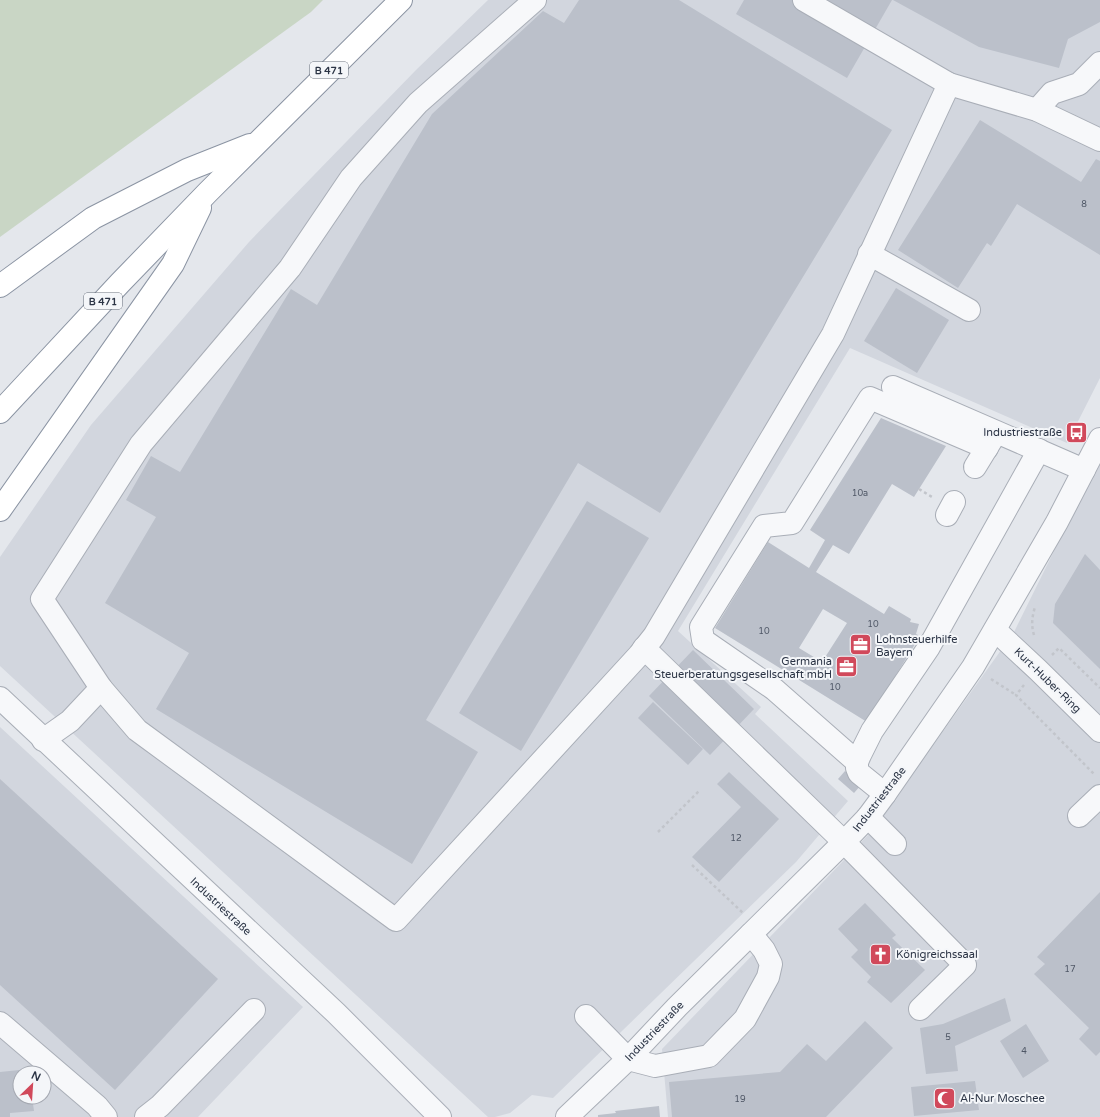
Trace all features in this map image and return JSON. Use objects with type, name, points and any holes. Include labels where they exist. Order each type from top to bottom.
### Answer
[{"type":"highway","name":"B 471","points":[[0,412],[120,283],[208,192],[401,0]]},
{"type":"highway","points":[[0,286],[93,218],[187,170],[259,141]]},
{"type":"highway","points":[[0,510],[173,264],[208,192]]},
{"type":"street","points":[[535,0],[418,103],[351,178],[290,268],[140,444],[42,598],[101,688],[137,730],[396,920],[654,636],[833,334],[949,84]]},
{"type":"street","points":[[804,0],[949,84],[1037,110],[1100,140]]},
{"type":"street","points":[[1037,110],[1052,94],[1079,84],[1100,63]]},
{"type":"street","points":[[870,254],[969,310]]},
{"type":"street","points":[[892,387],[992,440]]},
{"type":"street","points":[[857,762],[774,689],[703,640],[701,627],[764,526],[792,523],[870,398],[992,440],[1039,450],[1084,470]]},
{"type":"street","name":"Industriestraße","points":[[567,1117],[628,1059],[677,1007],[844,842],[868,816],[885,794],[973,666],[1057,522],[1100,439]]},
{"type":"street","points":[[975,467],[992,440]]},
{"type":"street","points":[[885,794],[859,773],[857,762],[872,731],[929,647],[1039,450]]},
{"type":"street","name":"Kurt-Huber-Ring","points":[[995,630],[1100,731]]},
{"type":"street","points":[[644,648],[844,842],[965,965],[920,1009]]},
{"type":"street","points":[[43,740],[70,722],[101,688]]},
{"type":"street","name":"Industriestraße","points":[[0,698],[43,740],[336,1013],[440,1117]]},
{"type":"street","points":[[1079,816],[1100,796]]},
{"type":"street","points":[[868,816],[895,844]]},
{"type":"street","points":[[586,1016],[628,1059],[655,1066],[710,1056],[746,1019],[768,977],[771,964],[754,931]]},
{"type":"street","points":[[146,1117],[160,1106],[254,1010]]},
{"type":"street","points":[[0,1023],[97,1106],[106,1117]]},
{"type":"path","points":[[1035,606],[1032,617],[1032,628],[1035,639]]},
{"type":"path","points":[[1016,695],[1059,648],[1100,688]]},
{"type":"path","points":[[973,666],[1016,695],[1100,780]]},
{"type":"path","points":[[658,832],[699,790]]},
{"type":"path","points":[[692,865],[754,931]]},
{"type":"shaded area","points":[[488,0],[1100,0],[1100,378],[1067,443],[850,348],[678,631],[761,707],[755,714],[848,801],[796,862],[553,1098],[532,1095],[510,1113],[495,1117],[488,1117],[0,666],[0,557],[91,425],[249,242],[416,70]]},
{"type":"shaded area","points":[[1100,458],[1100,1117],[668,1117],[662,1049],[871,832],[1014,632]]},
{"type":"shaded area","points":[[0,727],[303,1007],[198,1117],[0,1117]]},
{"type":"green space","points":[[0,0],[323,0],[311,12],[0,237]]},
{"type":"building","points":[[579,0],[679,0],[892,130],[660,513],[578,463],[426,720],[478,752],[412,864],[156,709],[189,653],[105,603],[156,517],[126,500],[151,456],[180,472],[291,289],[317,305],[432,114],[543,11],[564,23]]},
{"type":"building","points":[[744,0],[892,0],[847,78],[736,14]]},
{"type":"building","points":[[893,0],[1100,0],[1100,22],[1068,39],[1059,68],[979,47]]},
{"type":"building","points":[[980,120],[1081,182],[1096,159],[1100,161],[1100,255],[1017,204],[991,246],[987,243],[958,288],[898,250]]},
{"type":"building","points":[[896,288],[949,320],[917,373],[864,341]]},
{"type":"building","points":[[881,418],[946,446],[914,497],[892,484],[849,554],[833,545],[816,572],[884,614],[889,606],[911,619],[910,622],[919,624],[916,634],[920,636],[867,722],[715,628],[768,542],[809,568],[825,540],[810,530]],"holes":[[[823,609],[847,623],[822,662],[799,648]]]},
{"type":"building","points":[[587,501],[649,538],[521,751],[459,713]]},
{"type":"building","points":[[1085,554],[1100,570],[1100,669],[1053,623],[1055,604]]},
{"type":"building","points":[[693,650],[754,709],[710,755],[649,696]]},
{"type":"building","points":[[653,702],[703,749],[688,765],[638,718]]},
{"type":"building","points":[[845,771],[861,785],[854,793],[838,779]]},
{"type":"building","points":[[729,772],[779,819],[719,882],[692,857],[741,807],[717,784]]},
{"type":"building","points":[[0,779],[218,979],[115,1090],[0,985]]},
{"type":"building","points":[[1100,892],[1100,1052],[1096,1056],[1079,1039],[1089,1028],[1034,974],[1045,964],[1037,957]]},
{"type":"building","name":"Königreichssaal","points":[[865,903],[896,935],[892,938],[925,970],[891,1003],[867,982],[871,977],[851,957],[858,950],[838,929]]},
{"type":"building","points":[[1005,998],[1011,1021],[955,1046],[958,1071],[926,1074],[920,1028],[943,1024]]},
{"type":"building","points":[[865,1021],[893,1048],[826,1117],[672,1117],[669,1082],[780,1072],[807,1044],[826,1061]]},
{"type":"building","points":[[1026,1024],[1049,1061],[1023,1078],[1000,1041]]},
{"type":"building","points":[[12,1071],[12,1105],[33,1105],[34,1111],[10,1113],[10,1117],[0,1117],[0,1072]]},
{"type":"building","name":"Al-Nur Moschee","points":[[975,1081],[979,1110],[914,1116],[911,1087]]},
{"type":"building","points":[[659,1106],[660,1117],[598,1117],[598,1115],[616,1113],[615,1111]]},
{"type":"place","name":"Industriestraße","points":[[1077,432]]},
{"type":"place","name":"Lohnsteuerhilfe Bayern","points":[[860,645]]},
{"type":"place","name":"Germania Steuerberatungsgesellschaft mbH","points":[[847,667]]},
{"type":"place","name":"Königreichssaal","points":[[881,954]]},
{"type":"place","name":"Al-Nur Moschee","points":[[945,1098]]}]
